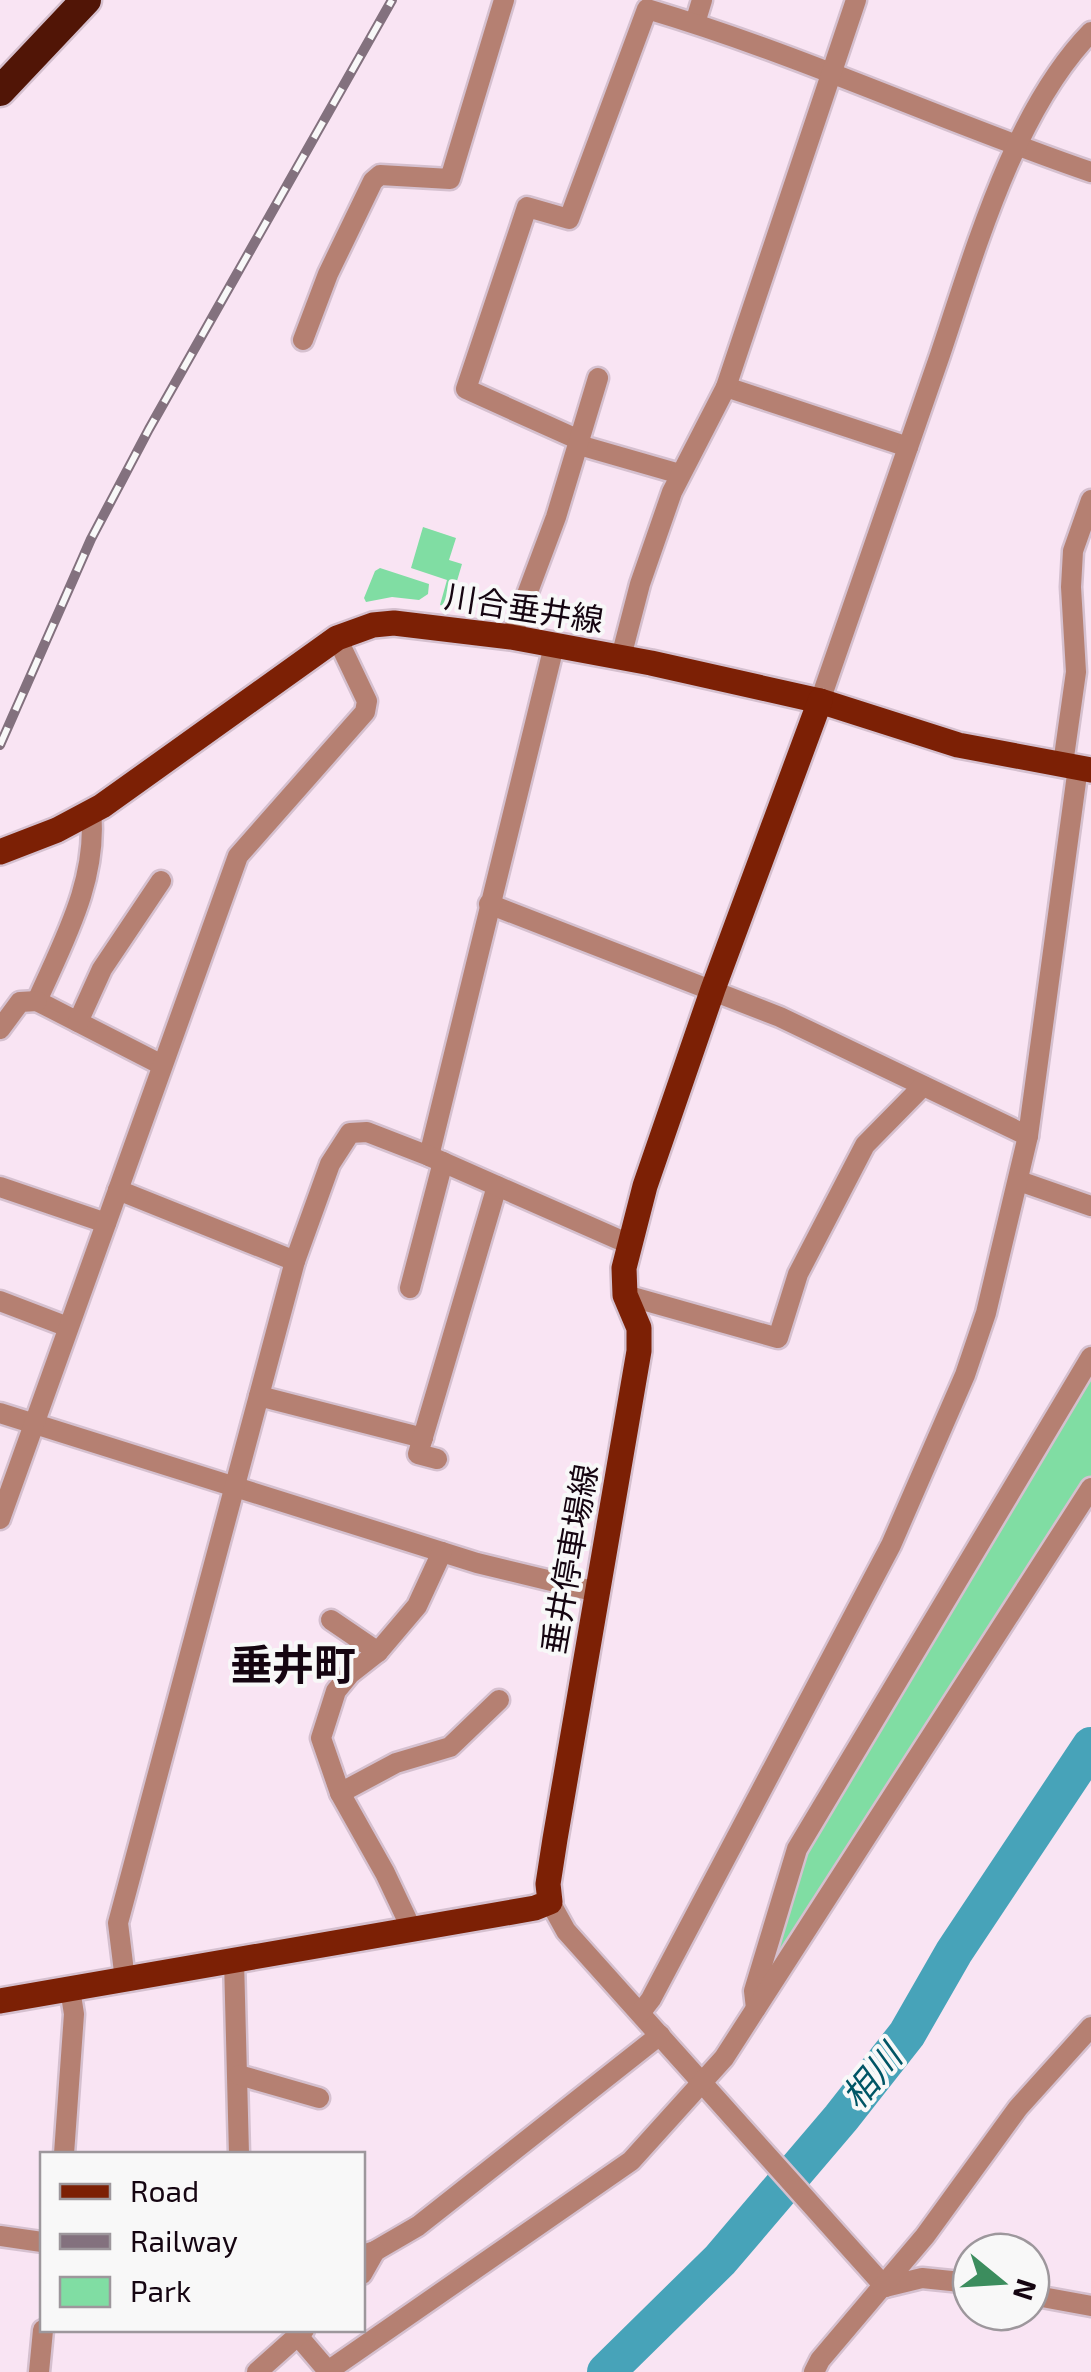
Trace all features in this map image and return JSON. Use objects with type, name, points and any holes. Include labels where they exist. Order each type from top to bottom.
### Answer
[{"type":"highway","points":[[0,91],[86,0]]},
{"type":"main road","name":"川合垂井線","points":[[0,852],[91,812],[337,638],[394,622],[621,658],[820,702],[958,745],[1077,767]]},
{"type":"main road","name":"垂井停車場線","points":[[550,1902],[548,1884],[639,1350],[640,1328],[626,1294],[624,1268],[629,1244],[713,988],[820,702]]},
{"type":"main road","points":[[0,2001],[536,1908],[550,1902]]},
{"type":"street","points":[[302,340],[328,274],[374,180],[380,175],[450,179],[504,0]]},
{"type":"street","points":[[694,23],[702,0]]},
{"type":"street","points":[[621,658],[640,584],[680,474],[726,387],[856,0]]},
{"type":"street","points":[[579,445],[577,439],[466,389],[527,207],[569,219],[648,9],[829,72],[1091,172]]},
{"type":"street","points":[[820,702],[975,252],[1040,99],[1070,53],[1091,32]]},
{"type":"street","points":[[510,638],[523,598],[541,562],[598,378]]},
{"type":"street","points":[[726,387],[908,447]]},
{"type":"street","points":[[579,445],[680,474]]},
{"type":"street","points":[[641,2012],[660,1983],[891,1545],[965,1375],[986,1313],[1028,1136],[1077,767],[1072,551],[1091,500]]},
{"type":"street","points":[[0,1519],[238,856],[365,712],[367,701],[337,638]]},
{"type":"street","points":[[410,1288],[436,1159],[435,1142],[489,904],[554,646]]},
{"type":"street","points":[[37,1001],[83,896],[94,842],[91,812]]},
{"type":"street","points":[[78,1022],[102,970],[161,881]]},
{"type":"street","points":[[489,904],[780,1016],[1028,1136]]},
{"type":"street","points":[[0,1029],[20,1002],[37,1001],[162,1065]]},
{"type":"street","points":[[626,1294],[778,1338],[798,1274],[865,1144],[923,1086]]},
{"type":"street","points":[[125,1980],[118,1923],[295,1261],[330,1164],[350,1133],[367,1132],[436,1159],[629,1244]]},
{"type":"street","points":[[1019,1181],[1091,1206]]},
{"type":"street","points":[[438,1459],[418,1454],[497,1186]]},
{"type":"street","points":[[0,1187],[106,1223]]},
{"type":"street","points":[[118,1190],[295,1261]]},
{"type":"street","points":[[0,1302],[68,1327]]},
{"type":"street","points":[[756,2011],[754,1991],[797,1849],[1091,1357]]},
{"type":"street","points":[[259,1396],[423,1438]]},
{"type":"street","points":[[0,1413],[442,1552],[597,1592]]},
{"type":"street","points":[[257,2372],[301,2332],[328,2371],[630,2161],[705,2089],[1091,1488]]},
{"type":"street","points":[[412,1930],[340,1794],[321,1738],[336,1691],[378,1652],[417,1606],[442,1552]]},
{"type":"street","points":[[331,1620],[378,1652]]},
{"type":"street","points":[[340,1794],[396,1763],[450,1747],[499,1700]]},
{"type":"street","points":[[550,1902],[566,1931],[884,2287]]},
{"type":"street","points":[[234,1960],[240,2152]]},
{"type":"street","points":[[64,2152],[74,2014],[70,1989]]},
{"type":"street","points":[[814,2372],[884,2287],[1018,2108],[1091,2027]]},
{"type":"street","points":[[369,2253],[418,2226],[660,2035]]},
{"type":"street","points":[[240,2075],[319,2098]]},
{"type":"street","points":[[0,2236],[40,2242]]},
{"type":"street","points":[[884,2287],[922,2278],[951,2281]]},
{"type":"street","points":[[1051,2299],[1091,2306]]},
{"type":"street","points":[[39,2372],[44,2332]]},
{"type":"green space","points":[[423,527],[456,538],[449,560],[462,564],[449,608],[440,605],[447,580],[411,568]]},
{"type":"green space","points":[[380,568],[429,584],[428,594],[419,600],[392,597],[366,602],[364,598],[375,571]]},
{"type":"green space","points":[[1091,1369],[1091,1480],[764,1987],[802,1846]]},
{"type":"waterway","name":"相川","points":[[606,2372],[720,2260],[907,2034],[954,1952],[1091,1746]]},
{"type":"railway","points":[[0,745],[91,539],[392,0]]},
{"type":"district","name":"垂井町","points":[[293,1665]]}]
